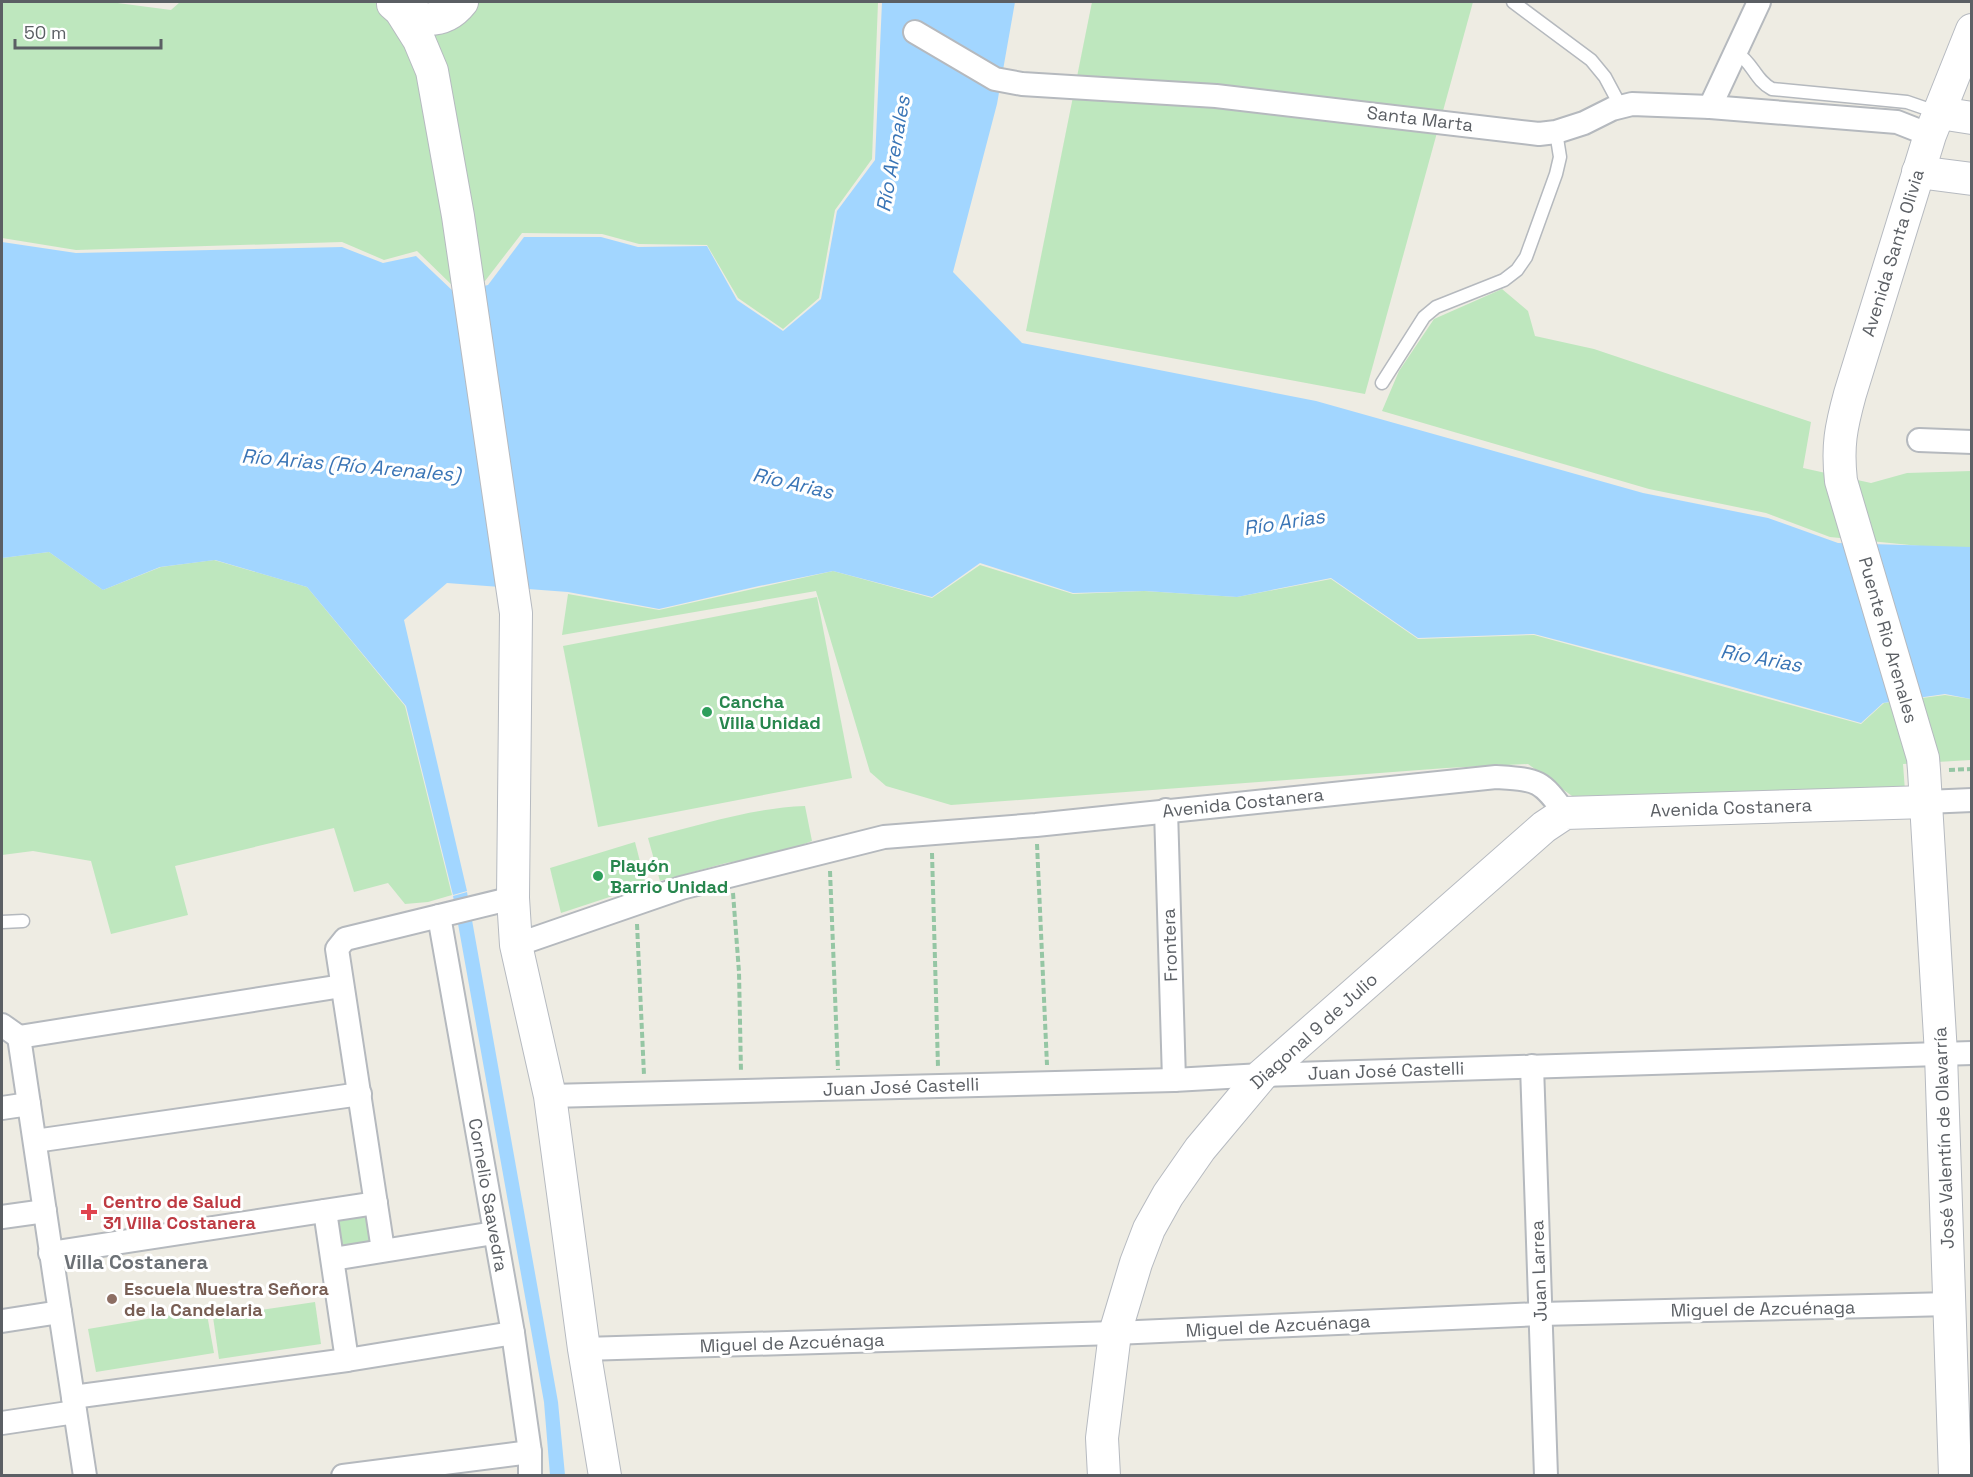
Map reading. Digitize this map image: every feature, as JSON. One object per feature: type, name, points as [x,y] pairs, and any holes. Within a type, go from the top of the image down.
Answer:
[{"type":"street","points":[[1710,107],[1759,2]]},
{"type":"street","points":[[396,7],[415,18],[430,20],[444,16],[459,5]]},
{"type":"street","points":[[432,71],[441,38],[459,5]]},
{"type":"street","points":[[396,7],[419,40],[432,71],[458,216],[516,613],[513,898],[516,945],[550,1096],[584,1349],[605,1476]]},
{"type":"street","name":"Avenida Santa Olivia","points":[[1841,481],[1838,454],[1847,404],[1918,172],[1971,30]]},
{"type":"street","name":"Santa Marta","points":[[915,32],[995,79],[1022,84],[1216,96],[1539,134],[1556,132],[1584,123],[1632,104],[1710,107],[1935,124],[1971,118]]},
{"type":"street","points":[[1918,172],[1971,179]]},
{"type":"street","points":[[1919,440],[1971,442]]},
{"type":"street","name":"Puente Rio Arenales","points":[[1841,481],[1923,758],[1926,802]]},
{"type":"street","name":"Avenida Costanera","points":[[516,945],[681,888],[884,837],[1036,825],[1496,777],[1539,783],[1565,813],[1971,800]]},
{"type":"street","name":"José Valentín de Olavarría","points":[[1926,802],[1956,1054],[1961,1304],[1955,1476]]},
{"type":"street","name":"Frontera","points":[[1166,810],[1174,1080]]},
{"type":"street","name":"Diagonal 9 de Julio","points":[[1104,1476],[1102,1438],[1115,1333],[1149,1229],[1168,1195],[1200,1149],[1262,1075],[1544,827],[1565,813]]},
{"type":"street","points":[[383,1251],[337,949],[345,939],[513,898]]},
{"type":"street","name":"Cornelio Saavedra","points":[[439,916],[513,1333],[530,1452],[530,1476]]},
{"type":"street","points":[[85,1476],[29,1104],[10,1031],[342,986]]},
{"type":"street","name":"Juan José Castelli","points":[[550,1096],[1174,1080],[1532,1066],[1956,1054]]},
{"type":"street","name":"Juan Larrea","points":[[1532,1066],[1546,1476]]},
{"type":"street","points":[[35,1141],[360,1094]]},
{"type":"street","points":[[2,1108],[29,1104]]},
{"type":"street","points":[[50,1253],[376,1203]]},
{"type":"street","points":[[2,1217],[45,1210]]},
{"type":"street","points":[[325,1211],[347,1359]]},
{"type":"street","points":[[333,1259],[495,1233]]},
{"type":"street","name":"Miguel de Azcuénaga","points":[[584,1349],[1115,1333],[1540,1314],[1961,1304]]},
{"type":"street","points":[[2,1321],[60,1312]]},
{"type":"street","points":[[2,1423],[74,1405],[513,1333]]},
{"type":"street","points":[[343,1476],[530,1452]]},
{"type":"lane","points":[[1513,2],[1592,60],[1605,77],[1621,107]]},
{"type":"lane","points":[[1737,53],[1746,59],[1761,83],[1772,89],[1907,102],[1935,124]]},
{"type":"lane","points":[[1382,383],[1424,317],[1436,307],[1504,280],[1526,257],[1556,174],[1560,157],[1556,132]]},
{"type":"lane","points":[[2,922],[23,921]]},
{"type":"path","points":[[1036,825],[1048,1083]]},
{"type":"path","points":[[932,833],[939,1086]]},
{"type":"path","points":[[830,851],[839,1089]]},
{"type":"path","points":[[731,875],[739,972],[742,1091]]},
{"type":"path","points":[[636,903],[645,1094]]},
{"type":"green space","points":[[2,2],[110,2],[171,10],[180,2],[878,2],[872,159],[835,210],[819,298],[783,329],[738,298],[707,245],[639,244],[602,234],[522,233],[485,281],[456,289],[417,251],[384,260],[342,242],[76,250],[2,238]]},
{"type":"green space","points":[[1092,2],[1473,2],[1365,394],[1026,331]]},
{"type":"green space","points":[[1502,289],[1528,311],[1535,336],[1594,349],[1811,422],[1803,468],[1871,483],[1907,473],[1971,471],[1971,548],[1940,548],[1830,537],[1766,513],[1649,489],[1382,411],[1399,371],[1434,319]]},
{"type":"green space","points":[[49,552],[103,590],[161,567],[214,560],[307,587],[405,706],[452,895],[428,902],[405,904],[388,883],[354,892],[334,828],[175,866],[188,915],[111,934],[91,861],[33,851],[2,855],[2,558]]},
{"type":"green space","points":[[980,565],[1073,594],[1144,591],[1237,597],[1331,579],[1418,639],[1534,635],[1861,724],[1884,703],[1945,695],[1971,699],[1971,760],[1903,764],[1905,791],[1572,796],[1528,764],[1446,768],[951,805],[886,786],[870,772],[816,591],[562,635],[568,594],[659,610],[833,571],[932,598]]},
{"type":"green space","name":"Cancha Villa Unidad","points":[[817,597],[852,778],[598,827],[563,646]]},
{"type":"green space","points":[[805,806],[812,841],[775,855],[726,863],[660,881],[648,838],[765,810]]},
{"type":"green space","name":"Playón Barrio Unidad","points":[[635,842],[646,885],[561,913],[550,868]]},
{"type":"green space","points":[[366,1213],[376,1243],[341,1250],[333,1220]]},
{"type":"green space","points":[[315,1302],[321,1344],[219,1359],[213,1317]]},
{"type":"green space","points":[[206,1309],[214,1353],[96,1372],[88,1329]]},
{"type":"water","points":[[882,2],[1015,2],[997,104],[953,272],[1022,343],[1316,401],[1643,493],[1768,518],[1838,543],[1971,547],[1971,699],[1945,694],[1883,703],[1861,723],[1534,634],[1418,638],[1331,578],[1237,597],[1145,591],[1073,593],[980,563],[932,597],[833,571],[659,609],[568,592],[447,583],[404,620],[467,891],[453,895],[406,706],[307,587],[215,560],[160,567],[103,590],[49,552],[2,558],[2,242],[76,253],[342,247],[383,263],[416,256],[455,293],[488,285],[524,237],[601,237],[638,247],[707,246],[737,300],[783,331],[821,299],[837,211],[875,160]]},
{"type":"water","points":[[467,892],[558,1402],[565,1475],[550,1475],[544,1402],[453,896]]},
{"type":"place","name":"Cancha Villa Unidad","points":[[707,712]]},
{"type":"place","name":"Playón Barrio Unidad","points":[[598,876]]},
{"type":"place","name":"Centro de Salud 31 Villa Costanera","points":[[89,1212]]},
{"type":"place","name":"Escuela Nuestra Señora de la Candelaria","points":[[112,1299]]},
{"type":"district","name":"Villa Costanera","points":[[136,1262]]},
{"type":"water label","name":"Río Arenales","points":[[893,154]]},
{"type":"water label","name":"Río Arias (Río Arenales)","points":[[351,465]]},
{"type":"water label","name":"Río Arias","points":[[793,483]]},
{"type":"water label","name":"Río Arias","points":[[1284,522]]},
{"type":"water label","name":"Río Arias","points":[[1761,658]]}]
